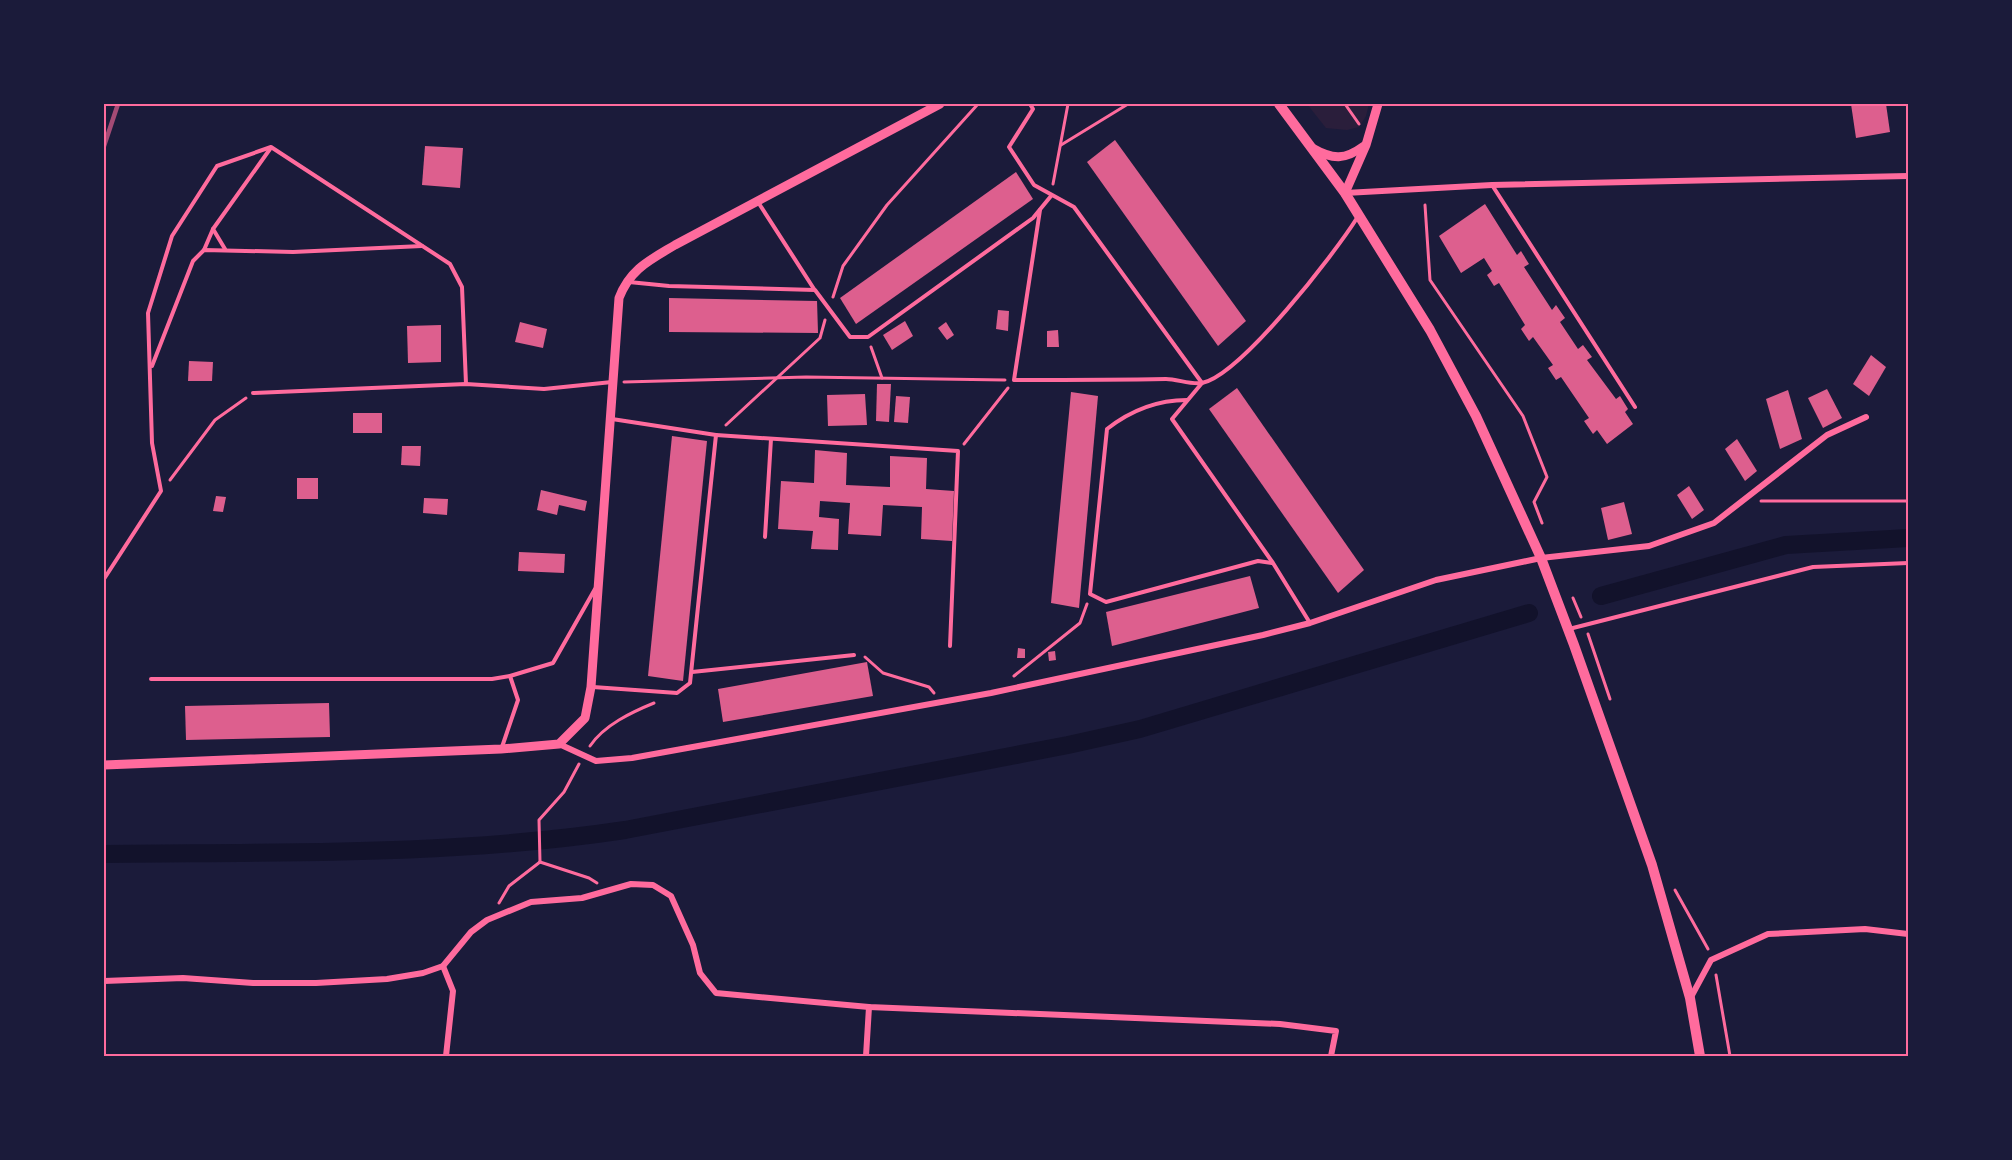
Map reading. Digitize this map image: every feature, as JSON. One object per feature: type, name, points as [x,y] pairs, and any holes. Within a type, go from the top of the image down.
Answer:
[{"type":"main road","points":[[1279,104],[1345,193],[1430,330],[1476,416],[1541,558],[1652,865],[1690,998],[1699,1056]]},
{"type":"street","points":[[559,744],[585,718],[591,687],[619,298],[625,282],[637,267],[940,104]]},
{"type":"street","points":[[1378,104],[1366,145],[1345,193],[1492,185],[1908,176]]},
{"type":"street","points":[[1310,147],[1330,158],[1348,157],[1366,145]]},
{"type":"street","points":[[104,765],[501,750],[559,744],[596,761],[632,758],[992,693],[1310,623],[1436,580],[1541,558],[1649,546],[1714,523],[1827,435],[1866,417]]},
{"type":"street","points":[[104,981],[183,978],[253,983],[316,983],[387,979],[443,966],[471,932],[487,920],[531,902],[582,898],[631,884],[653,885],[671,896],[693,945],[700,973],[716,993],[868,1007],[1280,1024],[1336,1031],[1331,1056]]},
{"type":"street","points":[[1690,998],[1711,960],[1768,933],[1865,929],[1908,934]]},
{"type":"street","points":[[443,966],[453,992],[446,1056]]},
{"type":"street","points":[[866,1056],[868,1007]]},
{"type":"lane","points":[[1030,104],[1033,109],[1009,147],[1034,186],[1074,207],[1202,383]]},
{"type":"lane","points":[[151,369],[193,261],[204,250],[213,229],[271,147]]},
{"type":"lane","points":[[271,147],[450,264],[462,286],[466,384]]},
{"type":"lane","points":[[104,579],[161,491],[152,443],[148,313],[172,236],[217,166],[271,147]]},
{"type":"lane","points":[[1492,185],[1635,407]]},
{"type":"lane","points":[[757,201],[814,290],[850,337],[868,337],[1033,218],[1051,196]]},
{"type":"lane","points":[[1040,210],[1014,380],[1170,379],[1202,383]]},
{"type":"lane","points":[[1310,623],[1273,563],[1172,419],[1202,383],[1237,362],[1272,326],[1340,246],[1358,214]]},
{"type":"lane","points":[[213,229],[225,249]]},
{"type":"lane","points":[[204,250],[293,252],[423,246]]},
{"type":"lane","points":[[625,282],[669,286],[814,290]]},
{"type":"lane","points":[[253,393],[466,384],[544,389],[614,382]]},
{"type":"lane","points":[[1187,400],[1166,400],[1119,419],[1107,429],[1090,594],[1106,602],[1257,561],[1273,563]]},
{"type":"lane","points":[[612,419],[716,435],[958,451],[950,646]]},
{"type":"lane","points":[[591,687],[677,693],[690,683],[716,435]]},
{"type":"lane","points":[[765,537],[771,438]]},
{"type":"lane","points":[[1568,630],[1813,567],[1908,563]]},
{"type":"lane","points":[[151,679],[492,679],[510,676],[553,663],[599,583]]},
{"type":"lane","points":[[692,672],[854,655]]},
{"type":"lane","points":[[501,750],[518,700],[510,676]]},
{"type":"path","points":[[716,435],[820,338],[843,266],[887,205],[978,104]]},
{"type":"path","points":[[1051,196],[1068,104]]},
{"type":"path","points":[[1060,145],[1128,104]]},
{"type":"path","points":[[1345,104],[1361,128]]},
{"type":"path","points":[[868,337],[883,378]]},
{"type":"path","points":[[614,382],[778,378],[1014,380]]},
{"type":"path","points":[[958,451],[1014,380]]},
{"type":"path","points":[[161,491],[215,420],[253,393]]},
{"type":"path","points":[[1744,501],[1908,501]]},
{"type":"path","points":[[992,693],[1080,623],[1090,594]]},
{"type":"path","points":[[854,655],[863,656],[883,674],[929,687],[945,702]]},
{"type":"path","points":[[538,820],[540,862]]},
{"type":"path","points":[[540,862],[589,878],[608,892]]},
{"type":"path","points":[[487,920],[509,886],[540,862]]},
{"type":"shaded area","points":[[1307,104],[1369,104],[1366,116],[1359,127],[1347,130],[1326,128]]},
{"type":"building","points":[[1851,104],[1886,104],[1890,132],[1856,138]]},
{"type":"building","points":[[1115,140],[1246,321],[1218,346],[1087,162]]},
{"type":"building","points":[[425,146],[463,148],[460,188],[422,185]]},
{"type":"building","points":[[1016,172],[1033,199],[856,324],[840,298]]},
{"type":"building","points":[[1485,204],[1517,255],[1521,251],[1529,264],[1524,267],[1552,310],[1556,305],[1565,318],[1560,322],[1578,349],[1583,345],[1592,357],[1587,360],[1616,399],[1620,396],[1628,409],[1625,412],[1633,424],[1607,444],[1597,430],[1593,434],[1584,421],[1589,418],[1561,377],[1556,380],[1548,368],[1553,365],[1533,337],[1529,341],[1521,329],[1525,325],[1499,283],[1494,286],[1487,275],[1492,271],[1484,258],[1461,273],[1439,236]]},
{"type":"building","points":[[669,298],[817,301],[818,333],[669,332]]},
{"type":"building","points":[[998,310],[1009,311],[1008,331],[996,329]]},
{"type":"building","points":[[905,321],[913,336],[892,350],[883,335]]},
{"type":"building","points":[[520,322],[547,329],[543,348],[515,342]]},
{"type":"building","points":[[946,322],[954,335],[947,340],[938,328]]},
{"type":"building","points":[[441,325],[441,362],[408,363],[407,326]]},
{"type":"building","points":[[1058,330],[1059,347],[1047,347],[1047,331]]},
{"type":"building","points":[[1871,355],[1886,367],[1869,396],[1853,384]]},
{"type":"building","points":[[189,361],[213,362],[212,381],[188,381]]},
{"type":"building","points":[[877,384],[891,384],[889,422],[876,421]]},
{"type":"building","points":[[1237,388],[1364,570],[1338,593],[1209,409]]},
{"type":"building","points":[[1827,389],[1842,418],[1823,428],[1808,398]]},
{"type":"building","points":[[1788,390],[1802,439],[1780,449],[1766,399]]},
{"type":"building","points":[[1071,392],[1098,396],[1079,608],[1051,603]]},
{"type":"building","points":[[865,394],[867,425],[828,426],[827,395]]},
{"type":"building","points":[[896,396],[910,397],[908,423],[894,422]]},
{"type":"building","points":[[353,413],[382,413],[382,433],[353,433]]},
{"type":"building","points":[[672,436],[707,441],[683,681],[648,676]]},
{"type":"building","points":[[1737,439],[1757,471],[1745,481],[1725,449]]},
{"type":"building","points":[[402,446],[421,446],[420,466],[401,465]]},
{"type":"building","points":[[815,450],[847,453],[846,485],[890,487],[890,456],[927,458],[926,489],[954,491],[952,541],[921,539],[922,507],[883,505],[881,536],[848,534],[850,503],[820,501],[819,517],[839,519],[838,550],[811,549],[813,531],[778,529],[781,481],[814,483]]},
{"type":"building","points":[[297,478],[318,478],[318,499],[297,499]]},
{"type":"building","points":[[1689,486],[1704,510],[1692,519],[1677,495]]},
{"type":"building","points":[[541,490],[587,501],[585,511],[559,505],[557,515],[537,510]]},
{"type":"building","points":[[216,496],[226,497],[223,512],[213,511]]},
{"type":"building","points":[[424,498],[448,499],[447,515],[423,513]]},
{"type":"building","points":[[1624,502],[1632,534],[1608,540],[1601,508]]},
{"type":"building","points":[[519,552],[565,554],[564,573],[518,571]]},
{"type":"building","points":[[1250,576],[1259,608],[1112,646],[1106,612]]},
{"type":"building","points":[[1018,648],[1025,649],[1025,658],[1017,658]]},
{"type":"building","points":[[1055,651],[1056,660],[1049,661],[1048,652]]},
{"type":"building","points":[[867,662],[873,696],[723,722],[718,689]]},
{"type":"building","points":[[329,703],[330,737],[186,740],[185,706]]},
{"type":"waterway","points":[[1601,596],[1786,545],[1908,538]]},
{"type":"waterway","points":[[104,854],[365,851],[495,844],[625,830],[1068,745],[1140,729],[1529,613]]},
{"type":"railway","points":[[104,146],[118,104]]}]
